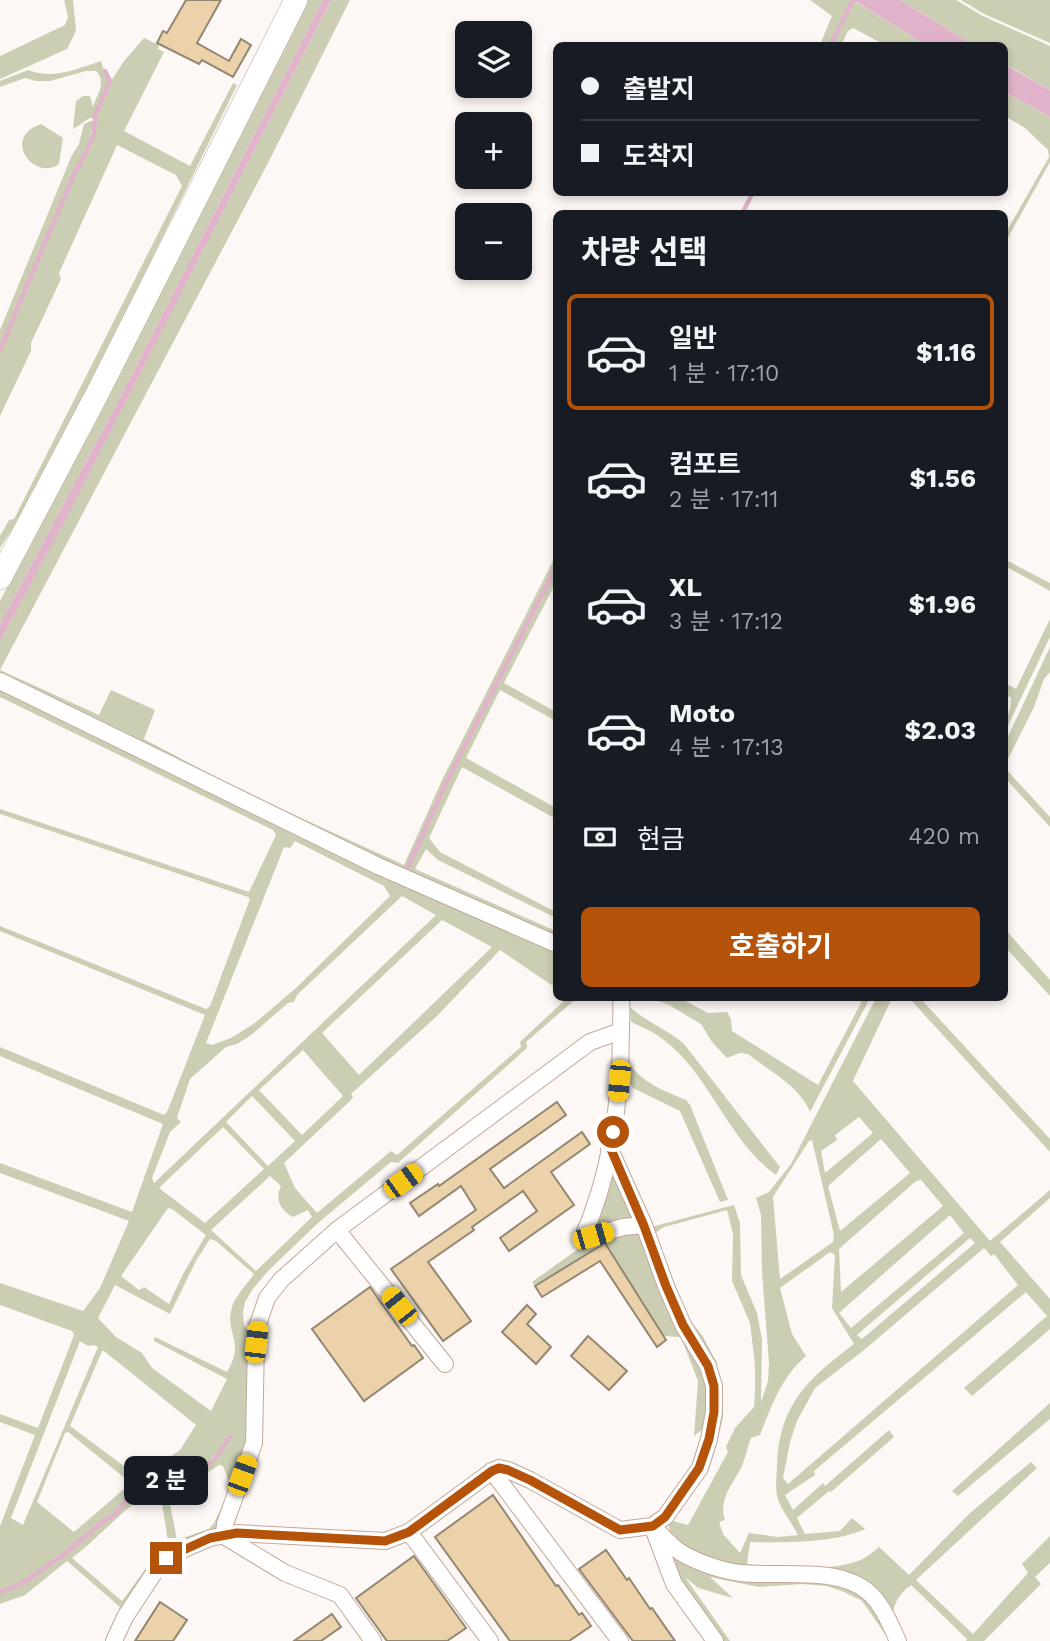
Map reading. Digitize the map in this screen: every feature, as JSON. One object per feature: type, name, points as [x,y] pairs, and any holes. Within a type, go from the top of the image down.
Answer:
[{"type":"main road","points":[[0,578],[96,396],[296,0]]},
{"type":"street","points":[[0,681],[316,837],[425,888],[553,943]]},
{"type":"street","points":[[621,1001],[616,1116],[600,1189],[582,1239],[623,1227],[644,1226]]},
{"type":"street","points":[[224,1536],[225,1524],[254,1443],[256,1342],[263,1308],[281,1280],[337,1230],[590,1042],[621,1031]]},
{"type":"street","points":[[114,1641],[139,1594],[166,1558],[199,1542],[237,1533],[385,1541],[409,1532],[499,1468],[530,1480],[620,1530],[653,1526],[665,1517],[699,1468],[709,1439],[714,1412],[714,1386],[708,1366],[683,1325],[666,1286],[610,1147]]},
{"type":"street","points":[[337,1230],[445,1364]]},
{"type":"street","points":[[492,1471],[618,1640]]},
{"type":"street","points":[[653,1526],[674,1584],[715,1641]]},
{"type":"street","points":[[653,1526],[680,1552],[718,1567],[740,1573],[812,1574],[851,1582],[867,1591],[878,1603],[898,1641]]},
{"type":"street","points":[[409,1532],[490,1641]]},
{"type":"street","points":[[224,1536],[285,1573],[340,1595],[373,1641]]},
{"type":"green space","points":[[64,0],[73,0],[76,31],[67,49],[0,79],[0,56],[65,25],[68,17]]},
{"type":"green space","points":[[307,0],[323,0],[124,390],[0,624],[0,601],[89,432]]},
{"type":"green space","points":[[331,0],[350,0],[268,163],[0,670],[0,641]]},
{"type":"green space","points":[[810,0],[851,0],[830,42],[821,42],[832,16]]},
{"type":"green space","points":[[900,0],[956,0],[983,16],[1050,46],[1050,90],[1008,66],[1008,42],[969,42]]},
{"type":"green space","points":[[961,0],[1050,0],[1050,43],[984,14]]},
{"type":"green space","points":[[854,1],[921,42],[879,42],[853,28],[848,31],[842,42],[834,42]]},
{"type":"green space","points":[[144,38],[159,45],[158,49],[164,52],[124,131],[190,166],[233,83],[237,85],[93,379],[21,516],[0,548],[0,536],[9,520],[14,519],[182,186],[176,175],[117,145],[59,273],[61,279],[31,343],[31,351],[0,416],[0,352],[75,174],[90,149],[95,133],[96,115],[111,81]]},
{"type":"green space","points":[[101,61],[108,82],[94,118],[73,129],[76,101],[83,96],[90,96],[93,107],[99,93],[101,80],[96,71],[86,71],[50,81],[25,78],[0,87],[0,81],[28,70],[55,74]]},
{"type":"green space","points":[[1008,94],[1050,117],[1050,162],[1008,238],[1008,229],[1049,157],[1048,150],[1025,128],[1008,118]]},
{"type":"green space","points":[[94,122],[87,148],[73,173],[0,346],[0,330],[72,155],[79,144],[84,124]]},
{"type":"green space","points":[[41,124],[63,138],[59,164],[50,168],[32,163],[22,148],[23,139],[29,130]]},
{"type":"green space","points":[[553,561],[553,570],[445,782],[407,867],[553,575],[553,588],[504,683],[553,710],[553,719],[500,690],[466,758],[553,806],[553,817],[462,767],[429,838],[440,852],[553,910],[553,917],[438,860],[426,849],[415,869],[553,930],[553,937],[405,871],[0,675],[0,670],[99,715],[111,690],[155,710],[144,739],[244,792],[404,865],[442,780]]},
{"type":"green space","points":[[1008,561],[1050,583],[1050,591],[1008,568]]},
{"type":"green space","points":[[1050,619],[1050,637],[1008,726],[1011,698],[1008,696],[1008,685],[1016,689]]},
{"type":"green space","points":[[1050,647],[1050,672],[1044,679],[1034,707],[1008,759],[1008,737]]},
{"type":"green space","points":[[0,688],[553,952],[553,986],[500,950],[437,1016],[351,1094],[353,1097],[350,1101],[284,1163],[295,1188],[317,1213],[391,1151],[397,1155],[521,1047],[520,1042],[564,1001],[574,1001],[526,1042],[527,1048],[398,1163],[391,1162],[318,1223],[252,1290],[243,1312],[244,1326],[252,1333],[251,1442],[239,1477],[215,1531],[179,1544],[109,1641],[105,1641],[120,1607],[67,1561],[25,1595],[0,1604],[0,1595],[25,1583],[63,1557],[106,1520],[116,1516],[133,1495],[166,1478],[205,1468],[216,1461],[231,1437],[229,1436],[222,1449],[204,1465],[165,1475],[132,1493],[115,1514],[104,1519],[61,1555],[23,1581],[0,1592],[0,1526],[35,1435],[0,1422],[0,1414],[38,1428],[74,1335],[72,1331],[0,1305],[0,1283],[83,1311],[100,1288],[129,1221],[0,1173],[0,1163],[132,1212],[163,1124],[0,1056],[0,1047],[164,1115],[205,1015],[0,931],[0,926],[206,1009],[210,1006],[250,899],[0,814],[0,809],[249,892],[276,835],[273,830],[0,697]],"holes":[[[295,841],[384,886],[390,896],[297,987],[255,1023],[231,1038],[212,1045],[206,1043],[284,847],[290,848]],[[402,896],[436,915],[154,1183],[152,1178],[170,1132],[181,1122],[177,1118],[190,1079],[226,1047],[251,1035],[288,1003],[294,1002],[297,995]],[[442,920],[492,947],[359,1075],[322,1033]],[[303,1050],[343,1096],[302,1135],[259,1090]],[[252,1096],[295,1141],[268,1166],[226,1122]],[[223,1127],[264,1169],[205,1223],[159,1188]],[[270,1176],[281,1186],[278,1196],[285,1211],[293,1217],[308,1210],[312,1217],[256,1271],[211,1230]],[[168,1208],[206,1235],[169,1304],[144,1287],[139,1290],[121,1276]],[[210,1239],[216,1241],[254,1274],[232,1307],[230,1316],[235,1352],[227,1372],[155,1337],[154,1341],[227,1379],[211,1411],[152,1368],[142,1353],[116,1337],[98,1318],[115,1285],[170,1314]],[[80,1341],[88,1346],[94,1345],[98,1347],[23,1525],[11,1518]],[[102,1351],[196,1425],[180,1450],[140,1478],[70,1426]],[[68,1432],[131,1483],[74,1532],[37,1502],[65,1433]],[[219,1465],[223,1466],[231,1487],[209,1529],[177,1540],[166,1483],[187,1475],[207,1473]],[[151,1492],[160,1492],[168,1541],[122,1601],[72,1558]]]},
{"type":"green space","points":[[1008,771],[1050,817],[1050,827],[1008,781]]},
{"type":"green space","points":[[1008,932],[1050,980],[1050,996],[1008,950]]},
{"type":"green space","points":[[658,1001],[686,1001],[708,1013],[727,1012],[732,1031],[818,1085],[860,1001],[868,1001],[810,1112],[799,1094],[783,1080],[748,1054],[740,1053],[727,1058],[712,1042],[701,1024]]},
{"type":"green space","points":[[874,1001],[891,1001],[853,1081],[990,1241],[1050,1190],[1050,1198],[1000,1242],[1050,1299],[1050,1329],[972,1396],[964,1388],[1047,1316],[1026,1292],[814,1471],[815,1475],[785,1495],[793,1510],[889,1430],[894,1437],[797,1518],[805,1534],[840,1531],[852,1518],[865,1529],[824,1540],[750,1542],[747,1564],[791,1568],[841,1565],[866,1557],[879,1547],[909,1575],[970,1513],[1031,1462],[1037,1468],[916,1580],[973,1634],[1028,1573],[1022,1564],[1050,1536],[1050,1563],[1035,1577],[1041,1584],[984,1641],[966,1641],[967,1639],[911,1585],[897,1600],[892,1621],[869,1587],[750,1569],[693,1555],[671,1536],[667,1519],[694,1479],[718,1405],[651,1227],[734,1205],[740,1223],[741,1275],[757,1313],[762,1339],[761,1402],[768,1381],[769,1363],[761,1215],[756,1198],[769,1192],[791,1164]],"holes":[[[859,1117],[873,1133],[825,1173],[821,1151],[837,1140],[835,1135]],[[881,1139],[910,1173],[840,1231],[828,1186]],[[812,1140],[834,1235],[833,1242],[780,1279],[773,1197]],[[921,1180],[943,1206],[841,1292],[839,1249],[916,1181]],[[727,1210],[733,1234],[732,1281],[750,1323],[755,1365],[754,1407],[735,1428],[726,1447],[728,1452],[688,1525],[673,1521],[713,1457],[723,1417],[721,1388],[716,1361],[702,1335],[688,1318],[655,1233],[664,1227]],[[950,1215],[964,1233],[851,1328],[839,1313]],[[970,1238],[975,1243],[862,1339],[857,1335]],[[984,1248],[991,1256],[994,1254],[1018,1285],[788,1484],[783,1478],[790,1442],[797,1421],[815,1388]],[[830,1252],[835,1255],[832,1308],[854,1344],[811,1381],[791,1408],[784,1424],[779,1442],[776,1492],[798,1535],[778,1537],[749,1533],[740,1553],[723,1534],[719,1522],[725,1520],[723,1505],[742,1466],[751,1438],[760,1435],[784,1382],[806,1356],[792,1334],[780,1288]]]},
{"type":"green space","points":[[912,1001],[923,1001],[1050,1139],[1050,1152]]},
{"type":"green space","points":[[630,1007],[684,1044],[780,1167],[776,1175],[745,1145],[695,1072],[680,1055],[660,1037],[631,1022]]},
{"type":"green space","points":[[628,1062],[647,1081],[686,1100],[690,1105],[728,1200],[720,1202],[680,1111],[633,1088],[627,1080]]},
{"type":"green space","points":[[612,1160],[633,1220],[589,1234]]},
{"type":"green space","points":[[639,1231],[703,1369],[707,1385],[707,1426],[694,1436],[698,1381],[681,1337],[663,1336],[605,1242],[535,1286],[532,1282],[585,1244]]},
{"type":"green space","points":[[1050,1403],[1050,1419],[958,1496],[952,1491]]},
{"type":"green space","points":[[661,1537],[688,1560],[843,1583],[872,1602],[890,1641],[862,1601],[827,1586],[802,1584],[759,1587],[710,1577],[733,1598],[698,1588],[685,1577],[730,1641],[720,1641],[676,1581]]},
{"type":"shaded area","points":[[323,0],[331,0],[71,509],[0,641],[0,624],[124,390]]},
{"type":"shaded area","points":[[853,0],[900,0],[969,42],[921,42]]},
{"type":"shaded area","points":[[1008,66],[1050,90],[1050,117],[1008,94]]},
{"type":"building","points":[[186,0],[221,0],[197,43],[229,61],[241,39],[251,45],[233,77],[202,60],[199,64],[157,43],[163,31],[167,33]]},
{"type":"building","points":[[557,1102],[566,1115],[490,1169],[504,1188],[582,1132],[590,1144],[551,1172],[574,1205],[509,1251],[500,1238],[537,1211],[523,1191],[428,1262],[471,1321],[443,1341],[391,1269],[476,1210],[461,1186],[419,1216],[410,1203],[438,1184],[439,1186]]},
{"type":"building","points":[[605,1243],[666,1340],[657,1347],[600,1261],[542,1297],[535,1286]]},
{"type":"building","points":[[370,1287],[423,1358],[364,1401],[312,1329]]},
{"type":"building","points":[[527,1305],[536,1314],[527,1324],[551,1347],[536,1364],[502,1332]]},
{"type":"building","points":[[588,1336],[627,1371],[609,1390],[571,1356]]},
{"type":"building","points":[[493,1495],[556,1586],[558,1585],[579,1615],[582,1613],[591,1626],[569,1641],[510,1641],[435,1537]]},
{"type":"building","points":[[606,1550],[675,1641],[633,1641],[579,1569]]},
{"type":"building","points":[[414,1556],[466,1628],[447,1641],[387,1641],[356,1598]]},
{"type":"building","points":[[160,1602],[187,1620],[173,1641],[135,1641]]},
{"type":"building","points":[[332,1614],[341,1627],[321,1641],[294,1641]]},
{"type":"waterway","points":[[832,42],[853,0]]},
{"type":"waterway","points":[[0,350],[94,133],[95,115],[110,81],[105,71]]},
{"type":"waterway","points":[[744,210],[751,196]]},
{"type":"waterway","points":[[408,867],[446,783],[553,573]]},
{"type":"waterway","points":[[0,1593],[24,1582],[62,1556],[105,1520],[115,1515],[132,1493],[166,1476],[205,1466],[215,1459],[230,1437]]},
{"type":"route","points":[[166,1558],[210,1538],[237,1533],[385,1541],[409,1532],[499,1468],[530,1480],[620,1530],[653,1526],[665,1517],[699,1468],[709,1439],[714,1412],[714,1386],[708,1366],[683,1325],[666,1286],[610,1147],[613,1132]]}]
